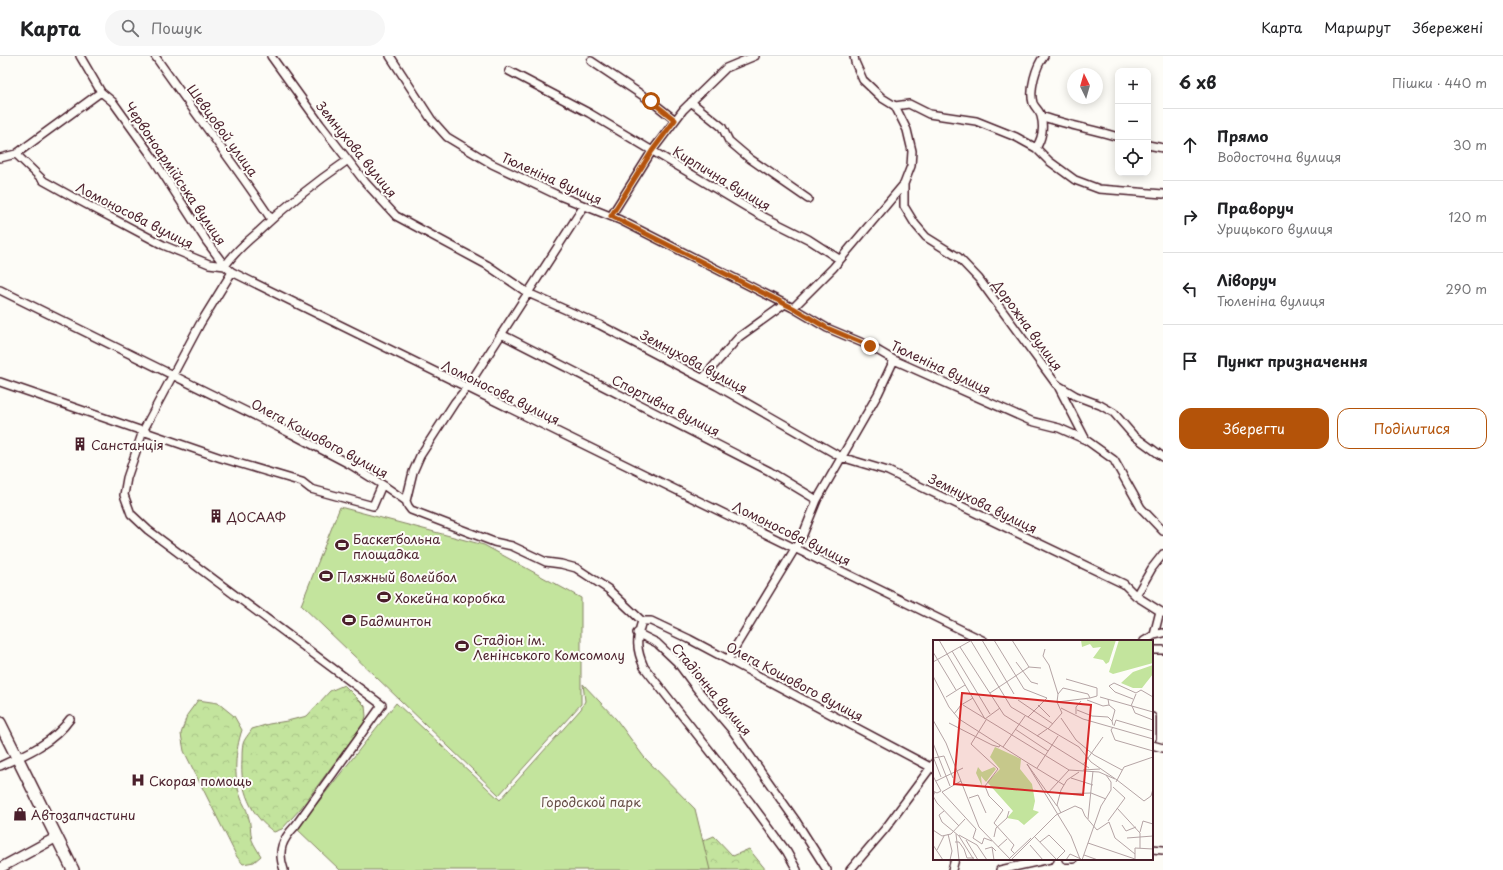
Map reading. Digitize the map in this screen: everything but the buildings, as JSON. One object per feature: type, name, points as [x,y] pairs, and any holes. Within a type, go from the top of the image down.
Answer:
[{"type":"highway","points":[[0,723],[73,870]]},
{"type":"main road","points":[[0,868],[57,837]]},
{"type":"street","name":"Червоноармійська вулиця","points":[[80,56],[101,92],[113,102],[151,155],[207,242],[225,266]]},
{"type":"street","name":"Шевцовой улица","points":[[155,56],[271,219]]},
{"type":"street","name":"Земнухова вулиця","points":[[271,56],[365,182],[396,216],[487,265],[528,293],[600,325],[703,378],[841,457],[888,471],[1124,584],[1136,596],[1162,612]]},
{"type":"street","name":"Тюленіна вулиця","points":[[390,56],[431,119],[447,137],[492,164],[555,194],[611,216],[793,308],[827,328],[870,346],[894,360],[1031,421],[1059,428],[1086,440],[1114,460],[1142,508],[1163,531]]},
{"type":"street","points":[[611,216],[652,151],[675,120],[691,102],[726,68],[755,56]]},
{"type":"street","points":[[1036,148],[1041,140],[1041,116],[1033,103],[1032,86],[1039,62],[1044,56]]},
{"type":"street","points":[[793,308],[833,268],[839,259],[904,184],[911,166],[912,151],[907,130],[895,106],[882,98],[863,80],[856,58]]},
{"type":"street","points":[[591,61],[651,101],[675,120]]},
{"type":"street","name":"Кирпична вулиця","points":[[509,71],[589,113],[758,214],[808,239],[839,259]]},
{"type":"street","points":[[0,158],[16,154],[101,92]]},
{"type":"street","points":[[691,102],[722,127],[729,141],[749,158],[808,199]]},
{"type":"street","points":[[895,106],[909,104],[930,114],[976,121],[1036,148],[1049,161],[1075,180],[1099,189],[1163,194]]},
{"type":"street","points":[[1041,116],[1054,121],[1096,130],[1115,136]]},
{"type":"street","points":[[1151,146],[1163,148]]},
{"type":"street","name":"Ломоносова вулиця","points":[[16,154],[44,181],[162,245],[210,264],[225,266],[232,272],[466,389],[795,547],[982,640]]},
{"type":"street","points":[[225,266],[233,255],[301,193],[348,160]]},
{"type":"street","name":"Дорожна вулиця","points":[[904,184],[904,206],[915,224],[926,238],[958,257],[979,279],[1056,384],[1076,396],[1114,413],[1133,435],[1163,457]]},
{"type":"street","points":[[406,501],[413,472],[420,456],[455,402],[466,389],[584,206]]},
{"type":"street","points":[[232,272],[200,324],[143,431],[127,478],[124,495],[131,514],[148,530],[382,705],[296,825],[287,835],[281,847],[280,859],[284,870]]},
{"type":"street","name":"Олега Кошового вулиця","points":[[0,290],[292,434],[351,465],[406,501],[411,510],[494,542],[512,546],[546,562],[576,568],[608,589],[642,621],[651,621],[689,639],[933,767]]},
{"type":"street","points":[[703,378],[739,337],[785,304]]},
{"type":"street","name":"Спортивна вулиця","points":[[501,334],[769,471],[817,500]]},
{"type":"street","points":[[728,659],[802,537],[817,500],[878,394],[894,360]]},
{"type":"street","points":[[0,382],[221,458],[302,482],[311,489],[373,506],[382,485]]},
{"type":"street","points":[[1056,384],[1086,440]]},
{"type":"street","points":[[1136,596],[1152,568],[1163,554]]},
{"type":"street","points":[[1154,635],[1162,612]]},
{"type":"street","points":[[642,621],[638,633],[638,654],[644,667],[750,802],[787,852],[797,870]]},
{"type":"street","name":"Стадіонна вулиця","points":[[638,633],[657,643],[677,662],[697,689],[732,730],[796,821],[827,870]]},
{"type":"street","points":[[1146,640],[1154,635],[1163,633]]},
{"type":"street","points":[[0,766],[30,753],[52,739],[63,729],[70,719]]},
{"type":"street","points":[[1153,745],[1163,748]]},
{"type":"street","points":[[850,870],[886,829],[933,767]]},
{"type":"street","points":[[1153,849],[1163,850]]},
{"type":"street","points":[[952,870],[955,860]]},
{"type":"street","points":[[1000,870],[1045,860]]},
{"type":"green space","name":"Стадіон ім. Ленінського Комсомолу","points":[[340,507],[484,545],[581,598],[581,704],[499,795],[301,605]]},
{"type":"green space","name":"Городской парк","points":[[583,684],[616,719],[644,757],[695,809],[710,870],[340,870],[297,829],[396,703],[500,800],[581,709],[585,701]]},
{"type":"green space","points":[[344,685],[365,706],[366,716],[364,723],[301,808],[282,829],[274,832],[259,818],[248,800],[245,791],[242,771],[242,750],[244,742],[252,729],[307,716],[330,691]]},
{"type":"green space","points":[[198,700],[218,703],[234,716],[242,730],[236,755],[236,773],[238,790],[249,818],[252,840],[261,856],[254,862],[243,864],[237,857],[184,751],[181,734],[187,715]]},
{"type":"green space","points":[[714,836],[733,856],[749,849],[766,870],[687,870],[700,842]]},
{"type":"place","name":"Санстанція","points":[[80,444]]},
{"type":"place","name":"ДОСААФ","points":[[216,516]]},
{"type":"place","name":"Баскетбольна площадка","points":[[342,545]]},
{"type":"place","name":"Пляжный волейбол","points":[[326,576]]},
{"type":"place","name":"Хокейна коробка","points":[[384,597]]},
{"type":"place","name":"Бадминтон","points":[[349,620]]},
{"type":"place","name":"Стадіон ім. Ленінського Комсомолу","points":[[462,646]]},
{"type":"place","name":"Скорая помощь","points":[[138,780]]},
{"type":"place","name":"Автозапчастини","points":[[20,814]]},
{"type":"route","points":[[651,101],[675,120],[652,151],[611,216],[793,308],[827,328],[870,346]]}]
